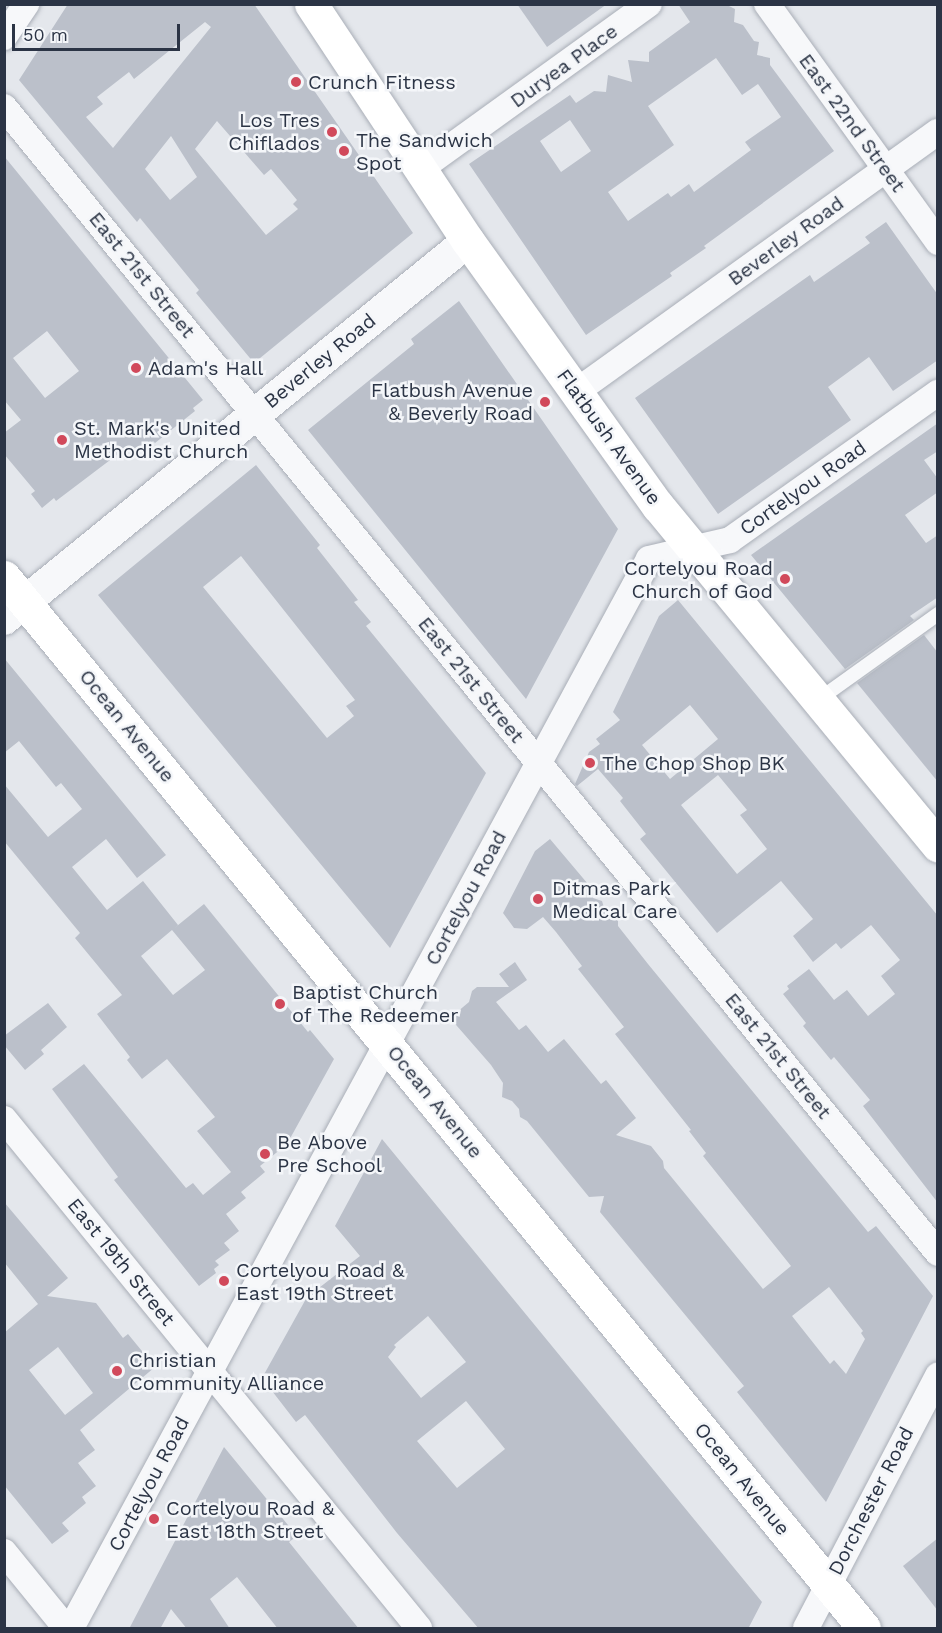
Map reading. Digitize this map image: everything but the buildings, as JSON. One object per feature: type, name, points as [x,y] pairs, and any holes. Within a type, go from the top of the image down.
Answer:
[{"type":"main road","name":"Flatbush Avenue","points":[[311,4],[468,241],[658,506],[938,846]]},
{"type":"main road","name":"Ocean Avenue","points":[[4,577],[15,610],[388,1043],[864,1629]]},
{"type":"street","points":[[4,37],[26,4]]},
{"type":"street","name":"Duryea Place","points":[[420,169],[649,4]]},
{"type":"street","name":"East 22nd Street","points":[[767,4],[938,242]]},
{"type":"street","name":"East 21st Street","points":[[4,106],[938,1253]]},
{"type":"street","name":"Beverley Road","points":[[577,391],[938,132]]},
{"type":"street","name":"Beverley Road","points":[[15,610],[468,241]]},
{"type":"street","name":"Cortelyou Road","points":[[71,1629],[649,559],[730,540],[938,393]]},
{"type":"street","name":"East 19th Street","points":[[4,1119],[419,1629]]},
{"type":"street","name":"Dorchester Road","points":[[806,1629],[938,1375]]},
{"type":"street","points":[[4,1552],[66,1629]]},
{"type":"lane","points":[[818,700],[938,614]]},
{"type":"place","name":"Crunch Fitness","points":[[296,82]]},
{"type":"place","name":"Los Tres Chiflados","points":[[332,132]]},
{"type":"place","name":"The Sandwich Spot","points":[[344,151]]},
{"type":"place","name":"Adam's Hall","points":[[136,368]]},
{"type":"place","name":"Flatbush Avenue & Beverly Road","points":[[545,402]]},
{"type":"place","name":"St. Mark's United Methodist Church","points":[[62,440]]},
{"type":"place","name":"Cortelyou Road Church of God","points":[[785,579]]},
{"type":"place","name":"The Chop Shop BK","points":[[590,763]]},
{"type":"place","name":"Ditmas Park Medical Care","points":[[538,899]]},
{"type":"place","name":"Baptist Church of The Redeemer","points":[[280,1004]]},
{"type":"place","name":"Be Above Pre School","points":[[265,1154]]},
{"type":"place","name":"Cortelyou Road & East 19th Street","points":[[224,1281]]},
{"type":"place","name":"Christian Community Alliance","points":[[117,1371]]},
{"type":"place","name":"Cortelyou Road & East 18th Street","points":[[154,1519]]}]
